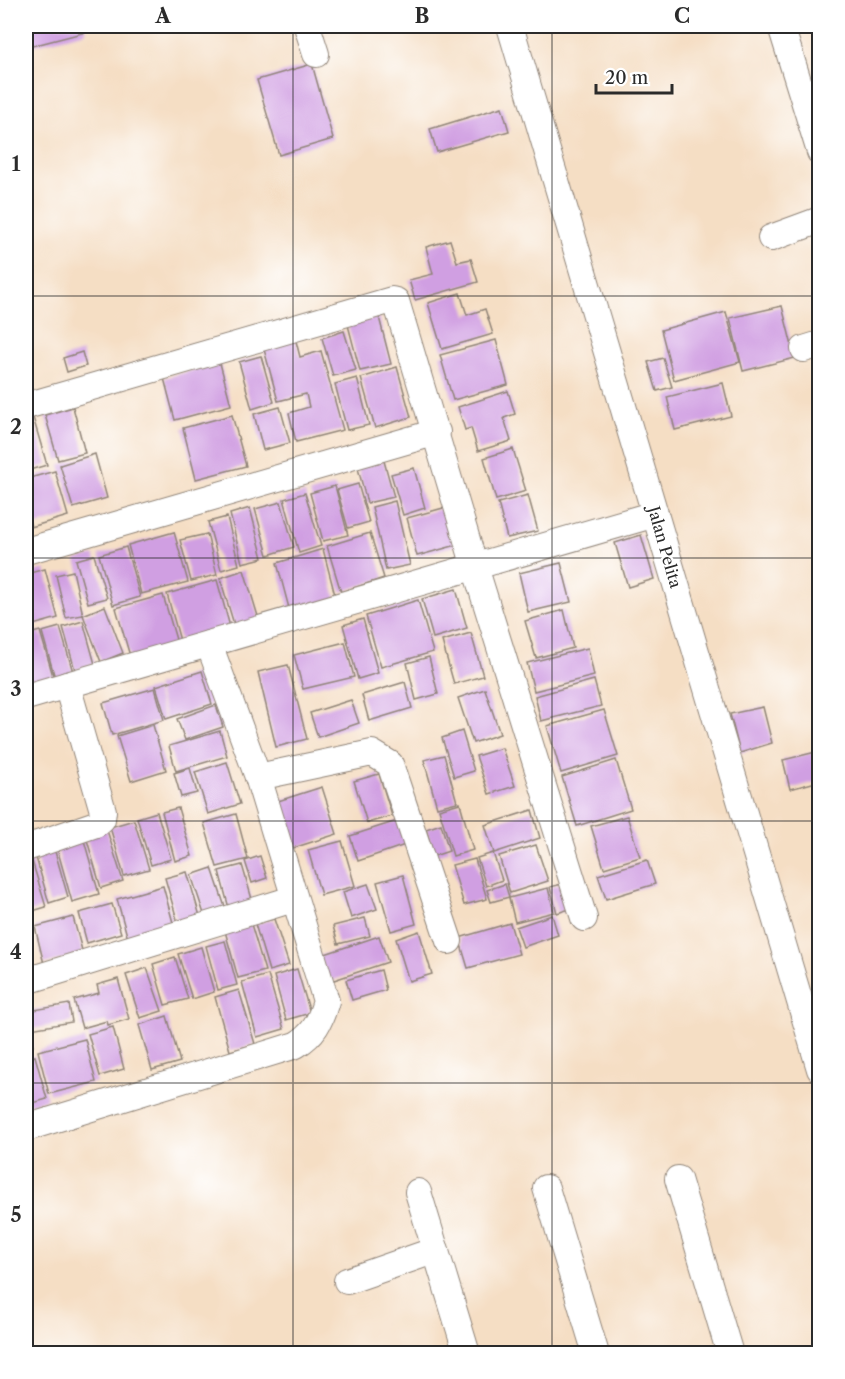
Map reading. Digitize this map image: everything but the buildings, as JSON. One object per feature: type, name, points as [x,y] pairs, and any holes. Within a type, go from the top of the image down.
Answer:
[{"type":"street","points":[[307,26],[316,54]]},
{"type":"street","name":"Jalan Pelita","points":[[510,26],[819,1069]]},
{"type":"street","points":[[781,26],[819,152]]},
{"type":"street","points":[[771,238],[819,220]]},
{"type":"street","points":[[26,406],[392,300],[399,304],[475,567],[584,918]]},
{"type":"street","points":[[26,551],[437,432]]},
{"type":"street","points":[[26,698],[655,514]]},
{"type":"street","points":[[26,1128],[296,1046],[306,1040],[318,1025],[326,1001],[293,899],[258,777],[209,644]]},
{"type":"street","points":[[26,848],[96,824],[102,819],[103,812],[67,685]]},
{"type":"street","points":[[258,777],[372,753],[390,764],[449,941]]},
{"type":"street","points":[[26,981],[293,899]]},
{"type":"street","points":[[678,1179],[730,1353]]},
{"type":"street","points":[[546,1188],[596,1353]]},
{"type":"street","points":[[418,1192],[467,1353]]},
{"type":"street","points":[[347,1281],[436,1250]]}]
